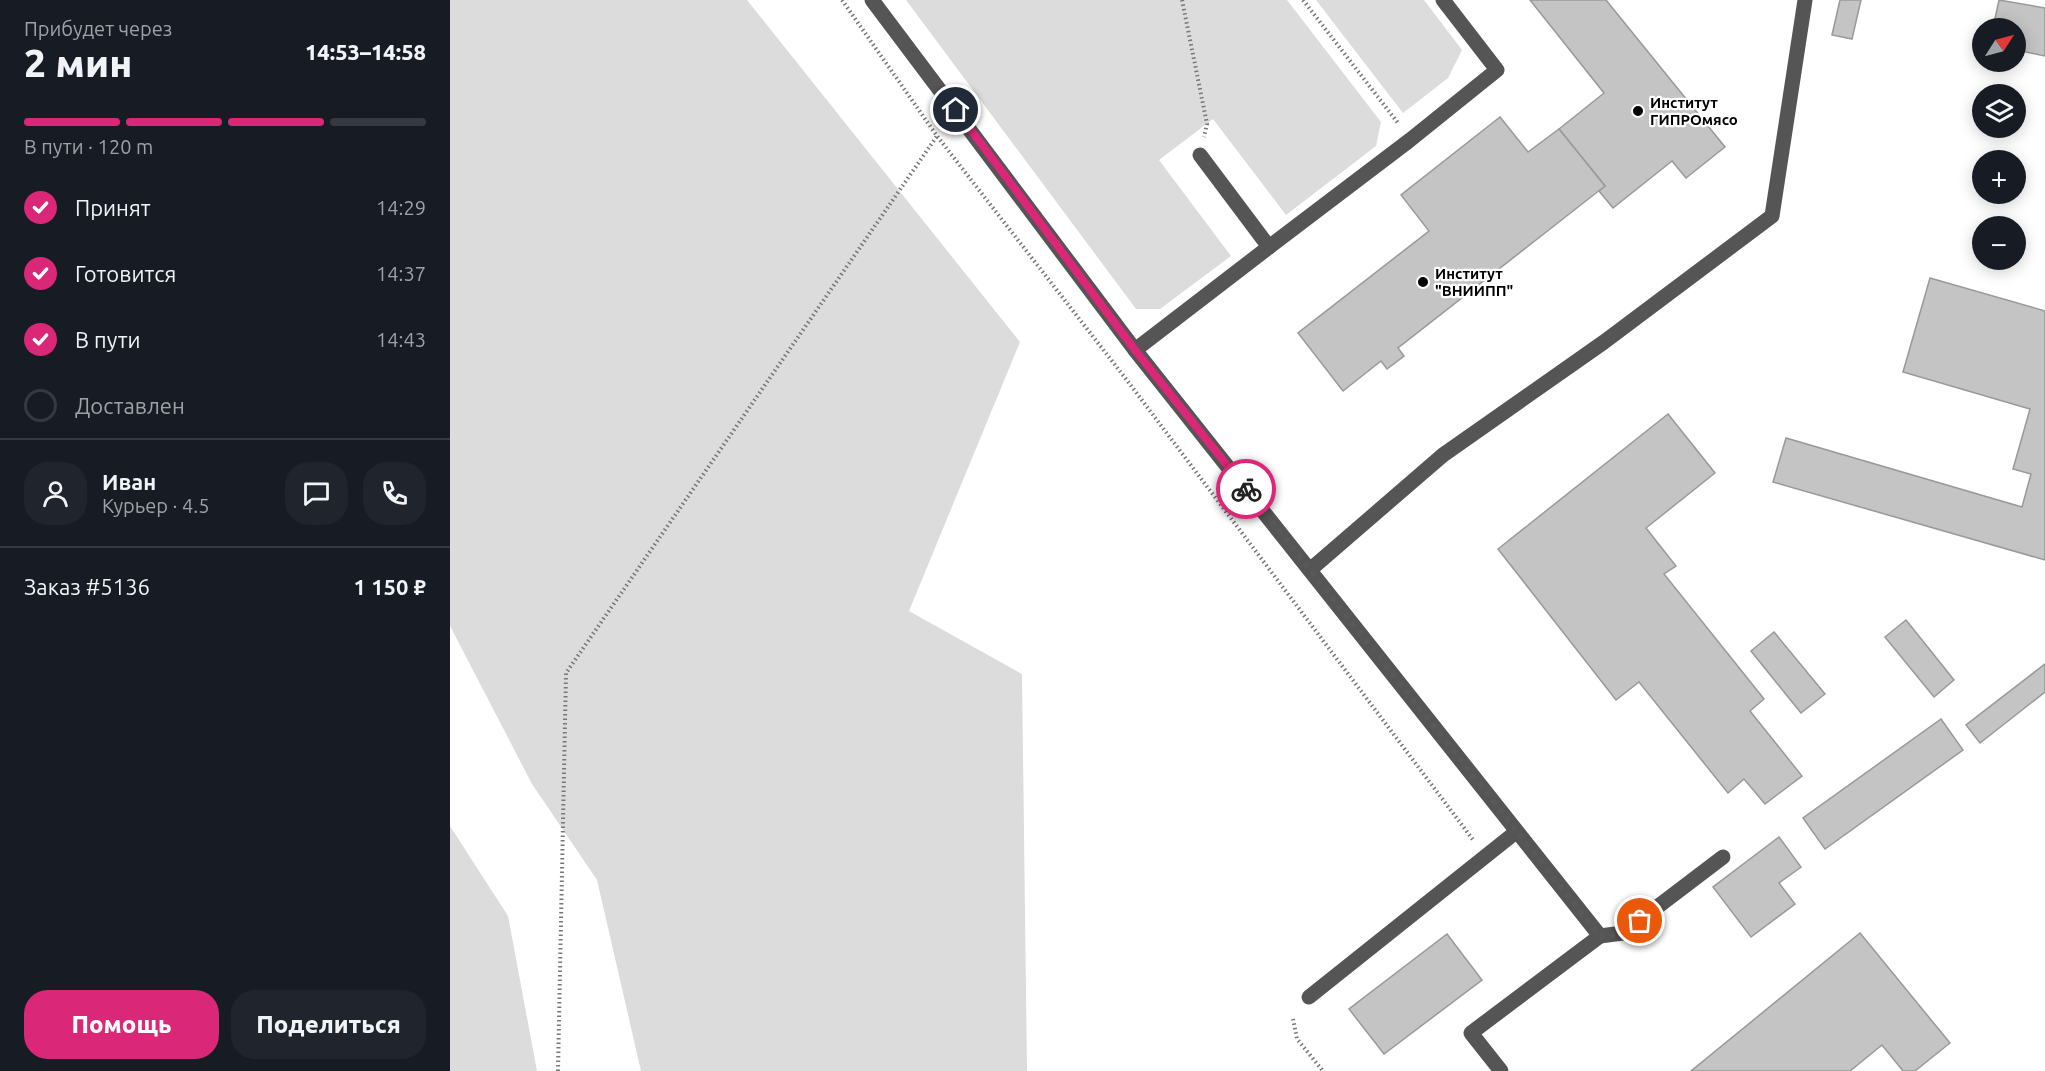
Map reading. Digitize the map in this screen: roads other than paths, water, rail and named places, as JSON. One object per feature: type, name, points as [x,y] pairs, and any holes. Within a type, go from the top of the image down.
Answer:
[{"type":"street","points":[[872,0],[1135,350],[1600,936]]},
{"type":"street","points":[[1135,350],[1410,140],[1497,70],[1443,0]]},
{"type":"street","points":[[1311,569],[1443,455],[1604,342],[1772,216],[1805,0]]},
{"type":"street","points":[[1200,155],[1269,247]]},
{"type":"street","points":[[1309,997],[1516,831]]},
{"type":"street","points":[[1501,1071],[1471,1033],[1600,936],[1623,933],[1723,857]]},
{"type":"place","name":"Институт ГИПРОмясо","points":[[1638,111]]},
{"type":"place","name":"Институт \"ВНИИПП\"","points":[[1423,282]]}]
